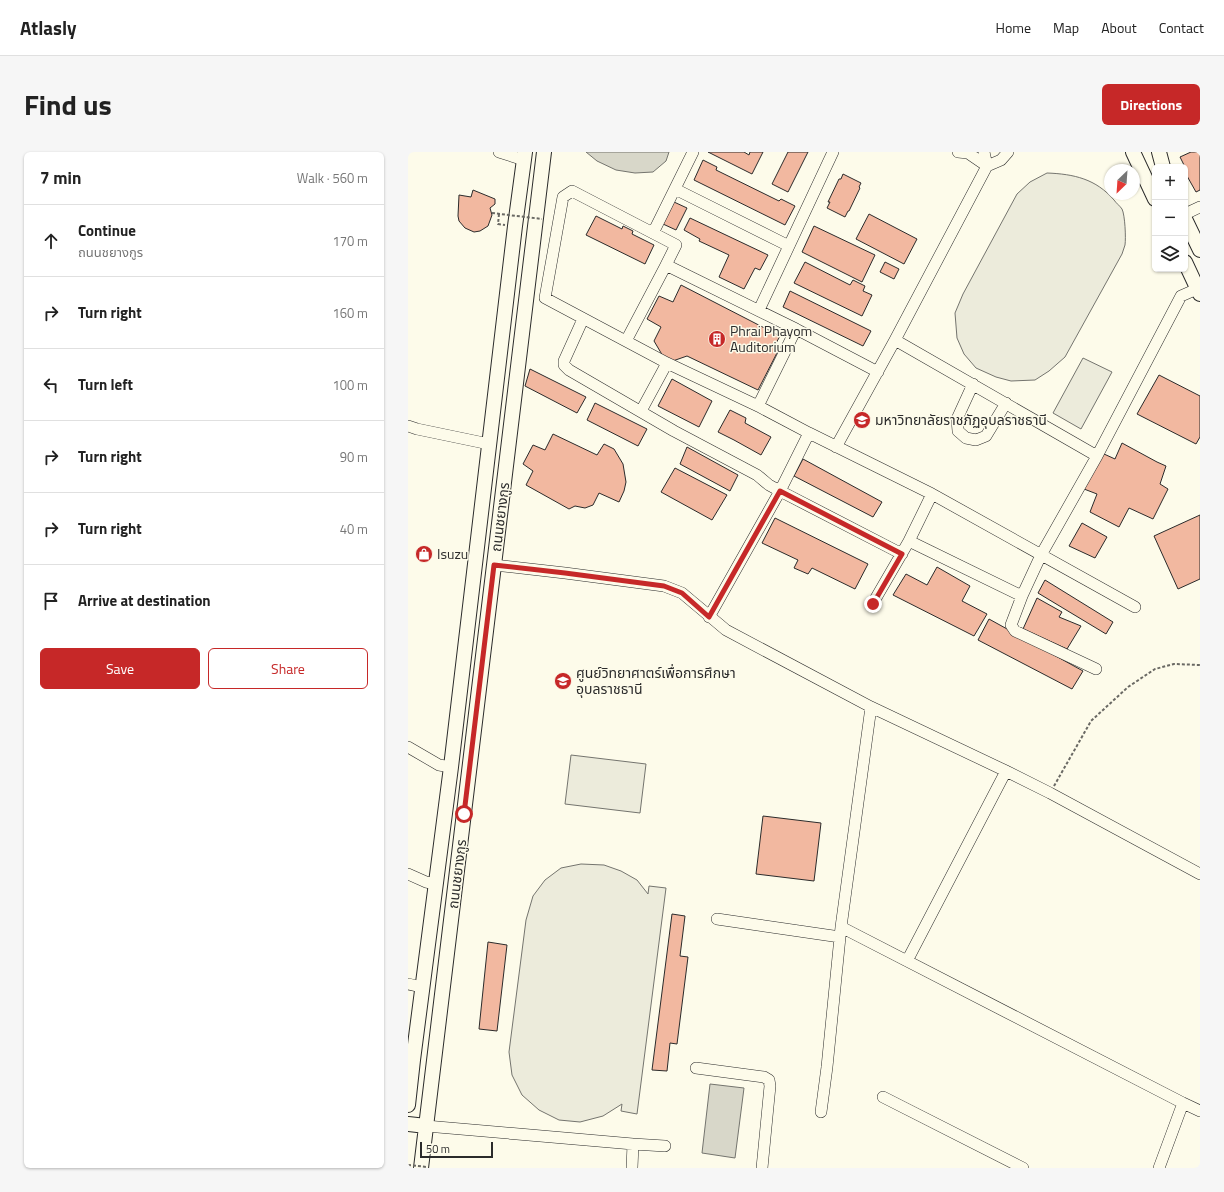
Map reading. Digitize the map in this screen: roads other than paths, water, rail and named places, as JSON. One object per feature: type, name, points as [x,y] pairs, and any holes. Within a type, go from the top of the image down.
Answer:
[{"type":"main road","name":"ถนนชยางกูร","points":[[424,1168],[426,1126],[544,152]]},
{"type":"main road","points":[[1133,152],[1152,192]]},
{"type":"main road","points":[[1159,152],[1162,164]]},
{"type":"main road","name":"ถนนชยางกูร","points":[[408,1106],[451,767],[524,156]]},
{"type":"main road","points":[[1188,225],[1200,250]]},
{"type":"main road","points":[[1188,268],[1199,291]]},
{"type":"main road","points":[[408,1124],[426,1126]]},
{"type":"street","points":[[499,152],[524,156]]},
{"type":"street","points":[[653,233],[693,152]]},
{"type":"street","points":[[759,310],[833,152]]},
{"type":"street","points":[[958,152],[968,154],[987,166]]},
{"type":"street","points":[[984,152],[987,166]]},
{"type":"street","points":[[836,447],[878,372],[987,166],[1001,160],[1008,152]]},
{"type":"street","points":[[675,189],[789,246]]},
{"type":"street","points":[[626,341],[676,245],[572,191],[563,197],[545,298],[667,363],[758,406],[836,447],[932,494],[1135,607]]},
{"type":"street","points":[[1188,213],[1200,207]]},
{"type":"street","points":[[666,265],[759,310],[878,372]]},
{"type":"street","points":[[1096,669],[1016,631],[1011,625],[1022,596],[1041,555],[1097,456],[1181,296],[1199,291]]},
{"type":"street","points":[[583,319],[564,361],[564,365],[569,370],[709,450],[756,474],[769,485],[902,554]]},
{"type":"street","points":[[758,406],[796,329]]},
{"type":"street","points":[[895,340],[1097,456]]},
{"type":"street","points":[[641,411],[667,363]]},
{"type":"street","points":[[973,384],[956,419],[958,431],[966,438],[976,440],[986,436],[1006,403]]},
{"type":"street","points":[[408,426],[489,444]]},
{"type":"street","points":[[709,617],[780,491],[809,433]]},
{"type":"street","points":[[873,604],[909,541],[932,494]]},
{"type":"street","points":[[909,541],[1022,596]]},
{"type":"street","points":[[494,565],[664,586],[682,593],[726,630],[871,707],[1050,793],[1200,874]]},
{"type":"street","points":[[821,1112],[841,932],[871,707]]},
{"type":"street","points":[[408,747],[439,765],[451,767]]},
{"type":"street","points":[[907,961],[1006,771]]},
{"type":"street","points":[[408,874],[426,882],[436,884]]},
{"type":"street","points":[[717,919],[841,932],[907,961],[1200,1111]]},
{"type":"street","points":[[408,984],[422,987]]},
{"type":"street","points":[[696,1068],[764,1077],[769,1080],[770,1086],[762,1168]]},
{"type":"street","points":[[883,1097],[1023,1168]]},
{"type":"street","points":[[1159,1168],[1183,1103]]},
{"type":"street","points":[[426,1126],[665,1146]]},
{"type":"street","points":[[632,1168],[633,1144]]},
{"type":"place","name":"Phrai Phayom Auditorium","points":[[717,339]]},
{"type":"place","name":"มหาวิทยาลัยราชภัฏอุบลราชธานี","points":[[862,420]]},
{"type":"place","name":"Isuzu","points":[[424,554]]},
{"type":"place","name":"ศูนย์วิทยาศาตร์เพื่อการศึกษา อุบลราชธานี","points":[[563,681]]}]
